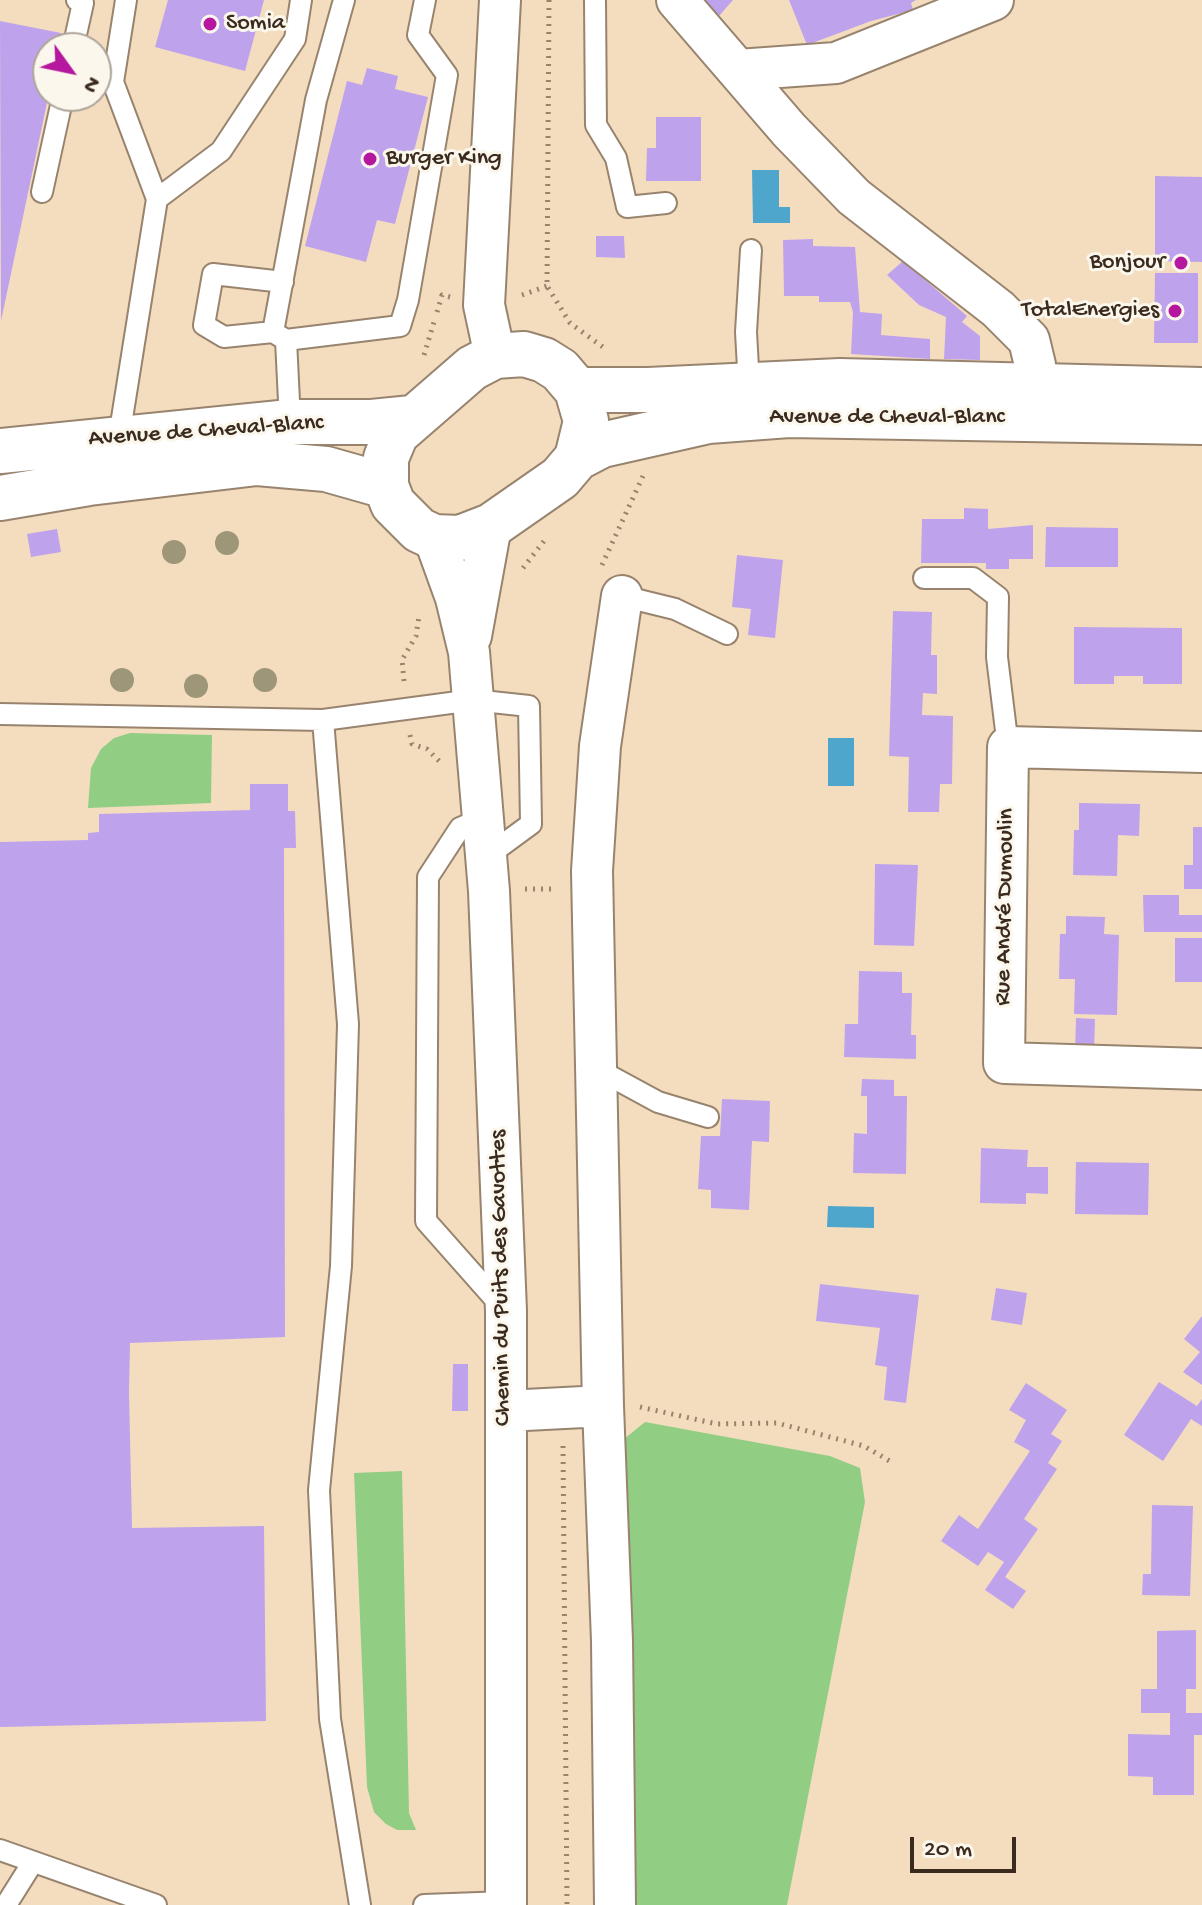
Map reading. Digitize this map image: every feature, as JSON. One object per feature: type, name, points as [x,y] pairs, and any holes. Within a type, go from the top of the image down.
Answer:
[{"type":"main road","points":[[434,537],[407,522],[393,504],[386,486],[386,458],[396,434],[472,368],[495,356],[524,354],[544,360],[560,370],[577,390],[586,421],[577,458]]},
{"type":"main road","name":"Avenue de Cheval-Blanc","points":[[577,390],[840,381],[1202,422]]},
{"type":"main road","name":"Avenue de Cheval-Blanc","points":[[434,537],[460,538],[491,526],[560,478],[577,458],[602,445],[708,421],[1202,390]]},
{"type":"main road","name":"Avenue de Cheval-Blanc","points":[[0,451],[290,422],[372,422],[412,418]]},
{"type":"main road","name":"Avenue de Cheval-Blanc","points":[[0,498],[89,483],[257,463],[326,469],[386,486]]},
{"type":"street","points":[[495,356],[484,305],[500,0]]},
{"type":"street","points":[[677,0],[789,130],[854,197],[998,309],[1029,340],[1035,402]]},
{"type":"street","points":[[738,70],[836,63],[993,0]]},
{"type":"street","name":"Chemin du Puits des Gavottes","points":[[469,652],[491,526]]},
{"type":"street","name":"Chemin du Puits des Gavottes","points":[[434,537],[456,598],[469,652],[484,838],[506,1311],[506,1903]]},
{"type":"street","points":[[615,1905],[612,1641],[603,1406],[599,1070],[592,871],[600,746],[622,596]]},
{"type":"street","points":[[1008,747],[1202,752]]},
{"type":"street","name":"Rue André Dumoulin","points":[[1008,747],[1004,1063],[1202,1069]]},
{"type":"street","points":[[506,1411],[603,1406]]},
{"type":"lane","points":[[77,0],[83,3],[77,32]]},
{"type":"lane","points":[[119,437],[157,199],[113,82],[126,0]]},
{"type":"lane","points":[[157,199],[221,151],[295,39],[301,0]]},
{"type":"lane","points":[[290,422],[280,336],[283,282],[316,100],[344,0]]},
{"type":"lane","points":[[283,282],[213,274],[204,325],[224,337],[280,336],[400,326],[408,300],[447,75],[418,35],[425,0]]},
{"type":"lane","points":[[595,0],[596,125],[616,158],[627,207],[666,203]]},
{"type":"lane","points":[[42,192],[60,112]]},
{"type":"lane","points":[[749,386],[746,332],[751,250]]},
{"type":"lane","points":[[924,578],[973,578],[998,597],[997,657],[1008,747]]},
{"type":"lane","points":[[622,596],[675,609],[727,634]]},
{"type":"lane","points":[[0,714],[323,720],[473,700],[529,706],[531,824],[484,838],[460,828],[428,877],[426,1221],[506,1311]]},
{"type":"lane","points":[[323,720],[348,1024],[341,1266],[319,1490],[330,1719],[360,1905]]},
{"type":"lane","points":[[599,1070],[658,1102],[708,1117]]},
{"type":"lane","points":[[0,1850],[156,1905]]},
{"type":"lane","points":[[6,1905],[33,1862]]},
{"type":"lane","points":[[424,1905],[506,1903]]},
{"type":"path","points":[[547,286],[549,0]]},
{"type":"path","points":[[415,366],[423,358],[442,295]]},
{"type":"path","points":[[603,1406],[650,1407],[717,1424],[777,1423],[864,1446],[893,1463]]},
{"type":"green space","points":[[130,733],[212,735],[211,803],[88,808],[91,768],[101,749],[114,738]]},
{"type":"green space","points":[[645,1422],[830,1456],[860,1468],[865,1502],[787,1905],[631,1905],[624,1439]]},
{"type":"green space","points":[[402,1471],[409,1813],[416,1830],[397,1830],[386,1824],[374,1812],[367,1787],[354,1473]]},
{"type":"water","points":[[752,170],[779,170],[779,207],[790,207],[790,223],[753,223]]},
{"type":"water","points":[[828,738],[854,738],[854,786],[828,786]]},
{"type":"water","points":[[828,1206],[874,1207],[874,1228],[827,1227]]},
{"type":"building","name":"Somia","points":[[168,0],[264,0],[245,71],[155,47]]},
{"type":"building","points":[[704,0],[733,0],[719,16]]},
{"type":"building","points":[[789,0],[916,0],[911,3],[913,10],[871,21],[807,45]]},
{"type":"building","points":[[0,21],[56,32],[32,32],[32,112],[45,112],[1,321]]},
{"type":"building","name":"Burger King","points":[[367,68],[398,76],[395,89],[428,97],[395,224],[377,220],[366,262],[305,246],[347,81],[362,85]]},
{"type":"building","points":[[656,117],[701,117],[701,181],[646,181],[647,148],[656,148]]},
{"type":"building","points":[[1155,176],[1202,177],[1202,262],[1155,261]]},
{"type":"building","points":[[596,236],[624,236],[625,258],[596,257]]},
{"type":"building","points":[[813,239],[813,246],[855,247],[860,312],[882,314],[881,335],[930,339],[930,359],[851,354],[853,312],[850,302],[819,302],[819,296],[784,296],[783,240]]},
{"type":"building","points":[[903,261],[967,316],[962,322],[980,336],[980,360],[944,359],[946,317],[919,305],[887,275]]},
{"type":"building","points":[[1155,273],[1198,273],[1198,343],[1154,343]]},
{"type":"building","points":[[964,508],[988,509],[988,529],[1033,525],[1033,559],[1009,559],[1009,569],[986,569],[986,563],[921,563],[922,519],[964,519]]},
{"type":"building","points":[[1046,527],[1118,528],[1118,567],[1045,567]]},
{"type":"building","points":[[57,529],[61,552],[31,557],[27,534]]},
{"type":"building","points":[[737,555],[783,560],[775,638],[748,635],[751,609],[732,607]]},
{"type":"building","points":[[893,611],[932,612],[931,655],[937,655],[937,694],[923,693],[922,715],[953,716],[952,784],[940,784],[939,812],[908,812],[909,757],[889,756]]},
{"type":"building","points":[[1074,627],[1182,628],[1182,684],[1143,684],[1143,676],[1114,676],[1114,684],[1074,684]]},
{"type":"building","points":[[250,784],[288,784],[288,811],[295,811],[296,848],[284,848],[285,1337],[130,1343],[129,1392],[132,1528],[264,1526],[266,1721],[0,1727],[0,842],[88,840],[88,833],[99,832],[99,814],[250,810]]},
{"type":"building","points":[[1079,803],[1140,804],[1139,836],[1118,835],[1117,876],[1073,875],[1074,830],[1079,830]]},
{"type":"building","points":[[1193,827],[1202,827],[1202,889],[1184,889],[1184,865],[1193,865]]},
{"type":"building","points":[[875,864],[918,865],[914,946],[874,945]]},
{"type":"building","points":[[1143,895],[1179,895],[1179,915],[1202,915],[1202,932],[1144,932]]},
{"type":"building","points":[[1066,916],[1105,917],[1104,934],[1119,935],[1117,1015],[1074,1014],[1075,979],[1059,979],[1060,934],[1066,934]]},
{"type":"building","points":[[1175,938],[1202,938],[1202,982],[1175,982]]},
{"type":"building","points":[[859,971],[902,972],[902,993],[912,993],[911,1035],[916,1035],[916,1059],[844,1057],[845,1024],[858,1024]]},
{"type":"building","points":[[1076,1018],[1095,1019],[1094,1052],[1075,1052]]},
{"type":"building","points":[[862,1079],[894,1080],[894,1096],[907,1096],[906,1174],[853,1173],[854,1133],[867,1134],[867,1096],[861,1096]]},
{"type":"building","points":[[722,1099],[770,1101],[769,1142],[752,1141],[749,1210],[711,1208],[711,1190],[698,1189],[701,1136],[720,1136]]},
{"type":"building","points":[[981,1148],[1028,1150],[1027,1167],[1048,1167],[1048,1194],[1026,1193],[1026,1204],[980,1203]]},
{"type":"building","points":[[1076,1162],[1149,1163],[1148,1215],[1075,1214]]},
{"type":"building","points":[[820,1284],[919,1295],[906,1403],[884,1400],[887,1367],[875,1365],[880,1328],[816,1321]]},
{"type":"building","points":[[996,1288],[1027,1293],[1022,1325],[991,1320]]},
{"type":"building","points":[[1202,1316],[1202,1385],[1183,1372],[1200,1352],[1184,1339]]},
{"type":"building","points":[[453,1364],[468,1364],[468,1411],[452,1411]]},
{"type":"building","points":[[1159,1382],[1197,1406],[1202,1399],[1202,1426],[1191,1419],[1163,1461],[1124,1435]]},
{"type":"building","points":[[1026,1383],[1067,1410],[1051,1434],[1062,1441],[1048,1463],[1057,1469],[1024,1519],[1038,1529],[1005,1577],[1026,1591],[1013,1609],[985,1590],[1004,1562],[988,1552],[978,1566],[941,1541],[959,1515],[978,1529],[1030,1451],[1014,1442],[1026,1420],[1009,1410]]},
{"type":"building","points":[[1152,1505],[1193,1506],[1190,1596],[1142,1595],[1143,1574],[1151,1574]]},
{"type":"building","points":[[1196,1630],[1196,1689],[1186,1689],[1186,1713],[1202,1713],[1202,1735],[1194,1735],[1194,1795],[1153,1795],[1153,1777],[1128,1776],[1128,1734],[1170,1735],[1170,1713],[1141,1713],[1141,1689],[1157,1689],[1157,1631]]},
{"type":"place","name":"Somia","points":[[210,24]]},
{"type":"place","name":"Burger King","points":[[370,159]]},
{"type":"place","name":"Bonjour","points":[[1181,263]]},
{"type":"place","name":"TotalEnergies","points":[[1175,311]]}]
